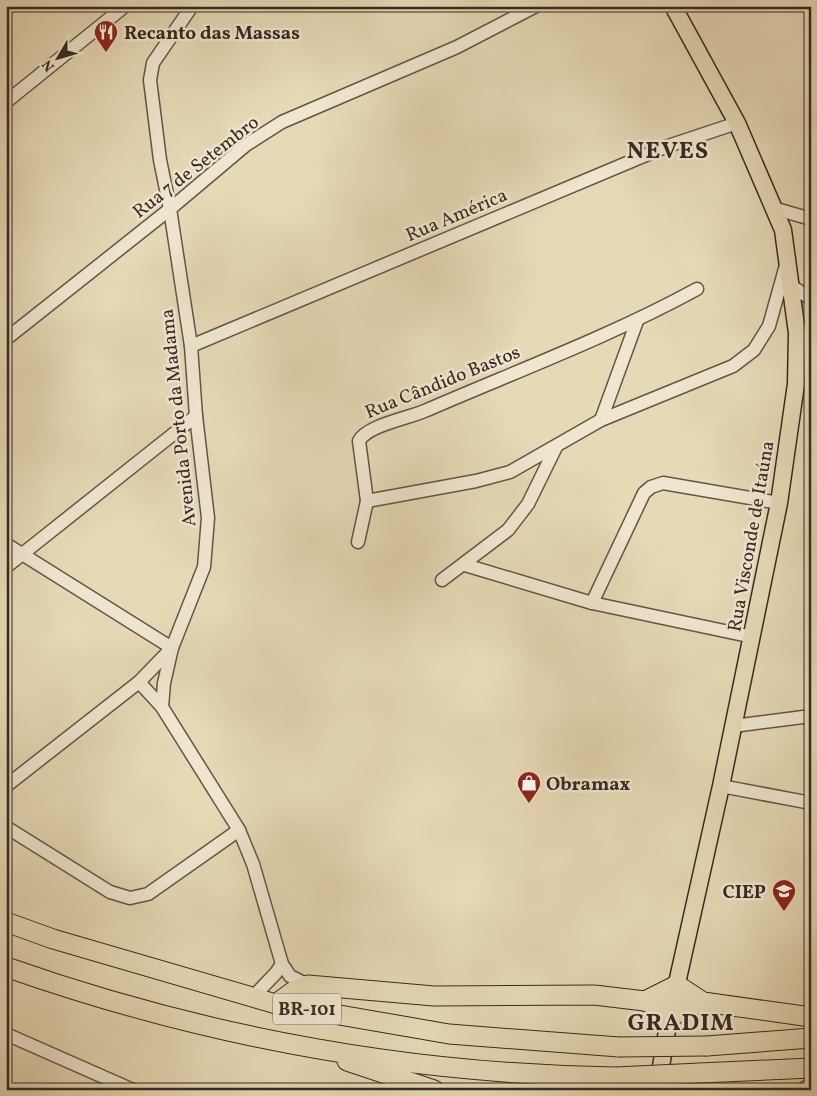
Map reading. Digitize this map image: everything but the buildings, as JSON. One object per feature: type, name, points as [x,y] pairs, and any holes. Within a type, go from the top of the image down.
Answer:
[{"type":"highway","name":"BR-101","points":[[6,922],[53,939],[252,998],[276,1004],[449,1034],[619,1048],[707,1046],[811,1038]]},
{"type":"highway","name":"BR-101","points":[[6,967],[119,1004],[222,1029],[323,1050],[456,1068],[538,1076],[616,1077],[811,1068]]},
{"type":"highway","points":[[276,1004],[296,990],[308,985],[434,996],[594,995],[645,1001],[658,1007],[669,1019],[683,1008],[703,1002],[811,1017]]},
{"type":"highway","points":[[645,1001],[677,985],[703,1002]]},
{"type":"highway","points":[[323,1050],[367,1069],[434,1090]]},
{"type":"main road","name":"Rua Visconde de Itaúna","points":[[657,1090],[669,1019],[753,637],[779,504],[796,384],[797,333],[783,230],[737,123],[674,6]]},
{"type":"street","points":[[6,102],[125,6]]},
{"type":"street","name":"Avenida Porto da Madama","points":[[6,786],[139,682],[172,648],[204,567],[208,518],[196,416],[191,346],[170,209],[160,160],[150,80],[153,63],[192,6]]},
{"type":"street","name":"Rua 7 de Setembro","points":[[6,339],[170,209],[246,145],[282,122],[457,47],[536,6]]},
{"type":"street","name":"Rua América","points":[[191,346],[665,147],[737,123]]},
{"type":"street","points":[[773,208],[811,219]]},
{"type":"street","points":[[358,542],[367,501],[476,481],[501,474],[556,447],[601,420],[733,366],[754,350],[769,326],[788,258]]},
{"type":"street","points":[[790,285],[811,299]]},
{"type":"street","name":"Rua Cândido Bastos","points":[[367,501],[359,441],[362,435],[424,412],[637,321],[697,289]]},
{"type":"street","points":[[601,420],[637,321]]},
{"type":"street","points":[[6,566],[196,416]]},
{"type":"street","points":[[442,580],[508,530],[528,504],[556,447]]},
{"type":"street","points":[[592,602],[644,493],[650,487],[663,482],[779,504]]},
{"type":"street","points":[[6,544],[172,648],[164,683],[162,707]]},
{"type":"street","points":[[464,565],[592,602],[753,637]]},
{"type":"street","points":[[139,682],[162,707],[239,830],[253,864],[282,964],[290,976],[308,985]]},
{"type":"street","points":[[733,726],[811,716]]},
{"type":"street","points":[[721,786],[811,803]]},
{"type":"street","points":[[6,827],[110,892],[130,898],[148,894],[239,830]]},
{"type":"street","points":[[252,998],[276,974],[282,964]]},
{"type":"street","points":[[6,1034],[133,1090]]},
{"type":"place","name":"Recanto das Massas","points":[[106,53]]},
{"type":"place","name":"Obramax","points":[[529,804]]},
{"type":"place","name":"CIEP","points":[[784,912]]},
{"type":"district","name":"NEVES","points":[[668,150]]},
{"type":"district","name":"GRADIM","points":[[681,1022]]}]
